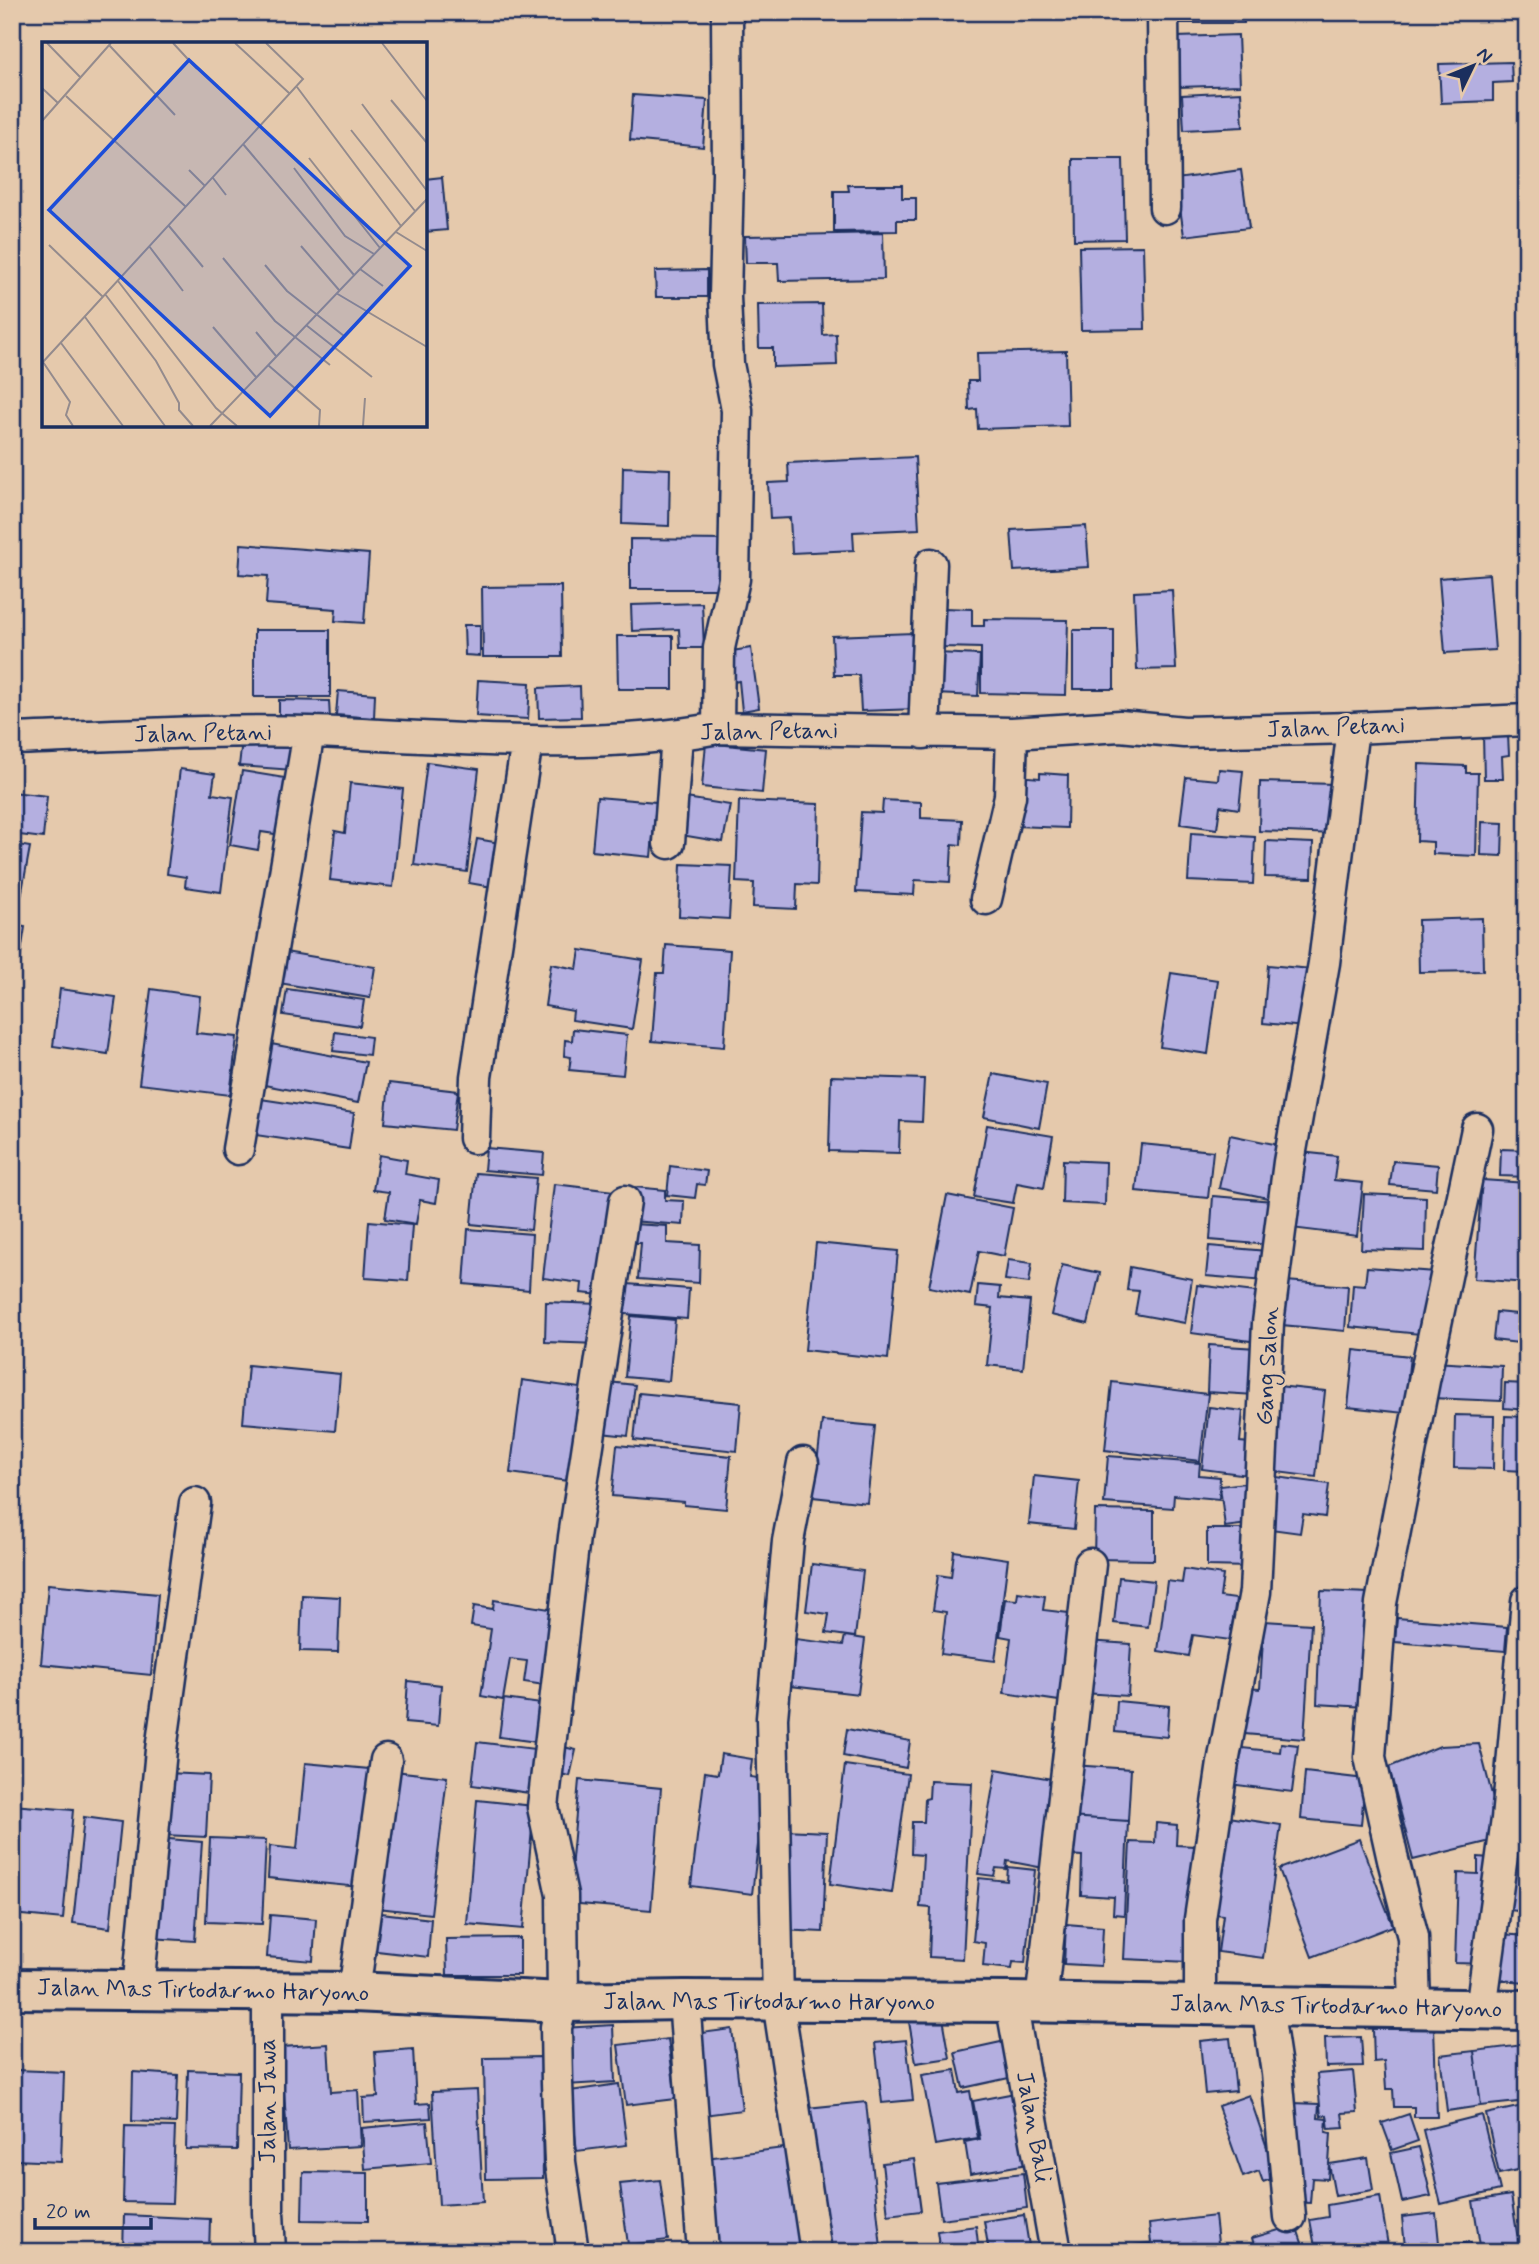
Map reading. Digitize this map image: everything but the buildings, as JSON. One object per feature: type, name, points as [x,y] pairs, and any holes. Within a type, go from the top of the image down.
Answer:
[{"type":"street","points":[[718,728],[719,648],[734,579],[737,436],[737,410],[728,364],[725,297],[728,173],[727,12]]},
{"type":"street","points":[[1163,12],[1165,208]]},
{"type":"street","points":[[924,733],[931,565]]},
{"type":"street","name":"Jalan Petani","points":[[12,739],[214,731],[527,741],[677,736],[718,728],[1012,733],[1120,726],[1184,732],[1527,720]]},
{"type":"street","name":"Gang Salon","points":[[1200,2005],[1200,1919],[1223,1763],[1255,1592],[1268,1323],[1289,1162],[1324,963],[1353,728]]},
{"type":"street","points":[[238,1149],[309,732]]},
{"type":"street","points":[[986,899],[1010,796],[1012,733]]},
{"type":"street","points":[[669,843],[677,736]]},
{"type":"street","points":[[474,1138],[476,1077],[527,741]]},
{"type":"street","points":[[1415,2008],[1413,1937],[1370,1757],[1381,1603],[1477,1129]]},
{"type":"street","points":[[573,2252],[560,2162],[556,2027],[563,2001],[562,1895],[543,1807],[574,1537],[625,1201]]},
{"type":"street","points":[[803,1463],[788,1541],[772,1718],[778,2001],[816,2252]]},
{"type":"street","points":[[138,1990],[161,1750],[195,1503]]},
{"type":"street","name":"Jalan Bali","points":[[1056,2252],[1026,2003],[1090,1564]]},
{"type":"street","points":[[1481,2010],[1507,1819],[1527,1601]]},
{"type":"street","points":[[354,1992],[386,1760]]},
{"type":"street","name":"Jalan Mas Tirtodarmo Haryono","points":[[12,1989],[354,1992],[563,2001],[1026,2003],[1527,2010]]},
{"type":"street","name":"Jalan Jawa","points":[[268,1993],[270,2252]]},
{"type":"street","points":[[684,2000],[703,2252]]},
{"type":"street","points":[[1267,2006],[1277,2073],[1290,2217]]}]
